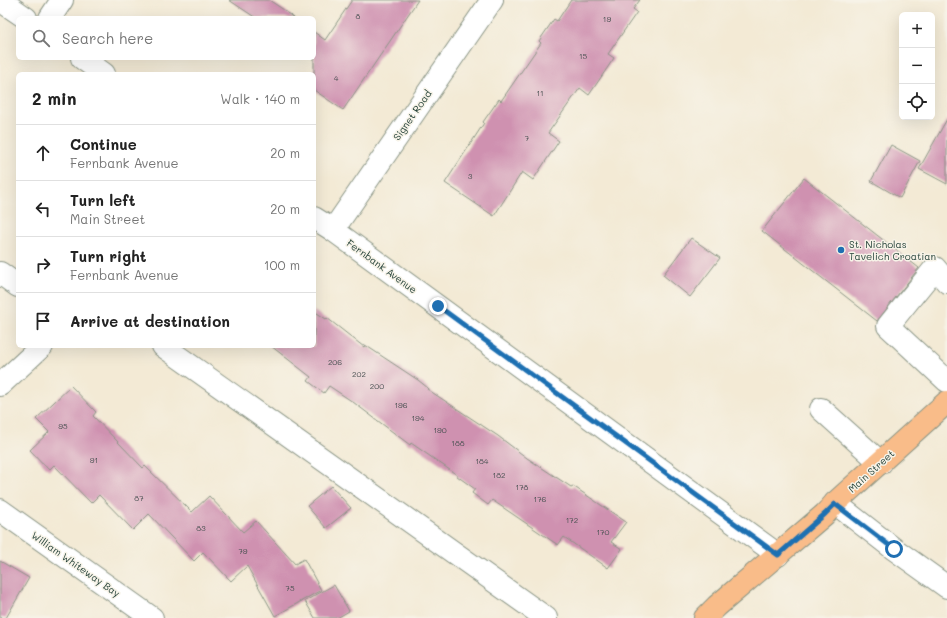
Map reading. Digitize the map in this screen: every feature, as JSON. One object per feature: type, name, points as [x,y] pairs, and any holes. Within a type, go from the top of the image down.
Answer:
[{"type":"main road","name":"Main Street","points":[[705,618],[717,606],[825,514],[947,402]]},
{"type":"street","points":[[0,0],[23,16]]},
{"type":"street","points":[[51,16],[62,0]]},
{"type":"street","name":"Signet Road","points":[[333,230],[492,0]]},
{"type":"street","points":[[85,60],[101,72]]},
{"type":"street","name":"Fernbank Avenue","points":[[316,219],[333,230],[778,555]]},
{"type":"street","points":[[947,282],[935,268],[888,326],[947,381]]},
{"type":"street","points":[[0,273],[16,285]]},
{"type":"street","points":[[0,385],[40,348]]},
{"type":"street","points":[[166,348],[546,618]]},
{"type":"street","points":[[821,409],[881,463]]},
{"type":"street","points":[[835,504],[947,587]]},
{"type":"street","name":"William Whiteway Bay","points":[[0,510],[152,618]]},
{"type":"building","points":[[229,0],[269,0],[291,16],[253,16]]},
{"type":"building","points":[[352,0],[418,0],[343,110],[316,91],[316,72],[314,72],[314,60],[316,60],[316,33],[325,40]]},
{"type":"building","points":[[571,0],[640,0],[633,9],[637,12],[608,54],[614,58],[589,95],[580,88],[548,133],[559,141],[533,180],[522,172],[494,216],[445,183],[484,123],[483,122],[499,99],[501,101],[541,43],[539,41],[554,19],[557,21]]},
{"type":"building","points":[[947,119],[947,184],[919,169]]},
{"type":"building","points":[[891,145],[920,161],[900,198],[871,181]]},
{"type":"building","name":"St. Nicholas Tavelich Croatian","points":[[804,178],[919,268],[877,321],[762,231]]},
{"type":"building","points":[[691,238],[720,258],[690,297],[663,275]]},
{"type":"building","points":[[316,312],[326,319],[327,318],[364,347],[365,345],[418,380],[428,388],[427,389],[498,436],[527,458],[571,487],[573,486],[626,522],[611,542],[622,549],[608,568],[564,537],[558,545],[492,500],[488,505],[472,493],[475,489],[457,475],[411,443],[410,445],[329,386],[324,393],[308,381],[311,377],[274,348],[316,348]]},
{"type":"building","points":[[71,386],[96,412],[93,416],[143,468],[145,466],[192,512],[209,496],[243,532],[256,521],[295,564],[304,559],[321,590],[275,616],[247,566],[231,581],[203,552],[194,561],[149,514],[133,530],[99,495],[91,503],[54,465],[49,470],[30,450],[49,432],[36,419]]},
{"type":"building","points":[[331,486],[351,508],[326,528],[307,506]]},
{"type":"building","points":[[0,561],[29,578],[6,618],[0,618]]},
{"type":"building","points":[[334,585],[349,611],[337,618],[315,618],[305,601]]},
{"type":"place","name":"St. Nicholas Tavelich Croatian","points":[[841,250]]},
{"type":"route","points":[[438,306],[778,555],[835,504],[894,549]]}]
